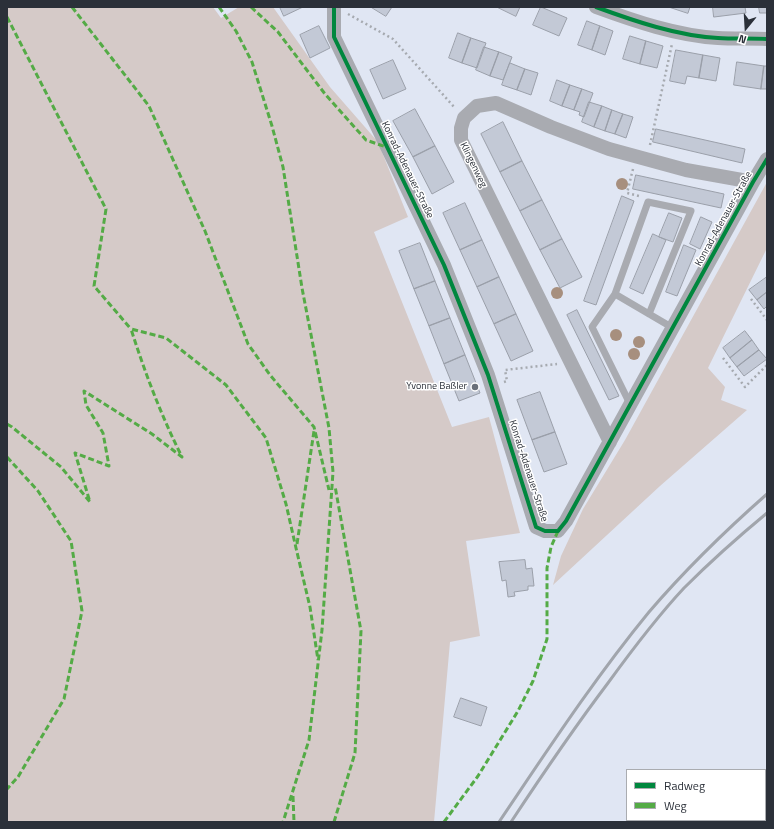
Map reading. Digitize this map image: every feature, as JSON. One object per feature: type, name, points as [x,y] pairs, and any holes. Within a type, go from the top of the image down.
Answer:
[{"type":"street","points":[[596,7],[675,31],[717,38],[767,38]]},
{"type":"street","name":"Konrad-Adenauer-Straße","points":[[338,9],[334,37],[444,265],[492,385],[536,527],[545,531],[558,531],[566,521],[767,159]]},
{"type":"street","points":[[464,118],[477,106],[496,103],[550,127],[641,161],[753,182]]},
{"type":"street","name":"Klingenweg","points":[[464,118],[460,140],[610,442]]},
{"type":"lane","points":[[630,404],[592,327],[615,294],[648,202],[691,211],[649,314]]},
{"type":"lane","points":[[615,294],[672,328]]},
{"type":"path","points":[[338,9],[393,39],[464,118]]},
{"type":"path","points":[[648,202],[639,196],[627,193],[641,161],[668,60]]},
{"type":"path","points":[[751,299],[767,320]]},
{"type":"path","points":[[723,358],[745,387],[767,365]]},
{"type":"path","points":[[492,385],[507,381],[505,370],[571,363]]},
{"type":"shaded area","points":[[7,7],[213,7],[221,18],[239,7],[273,7],[330,87],[378,142],[408,217],[374,232],[452,427],[489,417],[520,533],[466,541],[480,636],[450,642],[434,822],[7,822]]},
{"type":"shaded area","points":[[767,182],[767,248],[708,368],[725,387],[721,400],[747,410],[660,486],[553,585],[561,556],[583,509],[625,440]]},
{"type":"building","points":[[280,7],[303,7],[284,16]]},
{"type":"building","points":[[371,7],[392,7],[386,16]]},
{"type":"building","points":[[497,7],[520,7],[516,16]]},
{"type":"building","points":[[541,7],[567,18],[559,36],[533,25]]},
{"type":"building","points":[[669,7],[690,7],[688,13]]},
{"type":"building","points":[[713,7],[745,7],[746,13],[714,17]]},
{"type":"building","points":[[759,7],[767,7],[767,13],[760,13]]},
{"type":"building","points":[[587,21],[600,26],[592,50],[578,45]]},
{"type":"building","points":[[319,26],[330,48],[310,58],[300,35]]},
{"type":"building","points":[[600,26],[613,31],[605,55],[592,50]]},
{"type":"building","points":[[458,33],[471,38],[462,63],[449,58]]},
{"type":"building","points":[[630,36],[646,41],[640,64],[623,59]]},
{"type":"building","points":[[471,38],[486,43],[477,68],[462,63]]},
{"type":"building","points":[[646,41],[663,46],[657,68],[640,64]]},
{"type":"building","points":[[484,47],[499,52],[490,76],[476,70]]},
{"type":"building","points":[[676,50],[703,55],[699,78],[687,76],[685,84],[670,81]]},
{"type":"building","points":[[499,52],[512,57],[503,80],[490,76]]},
{"type":"building","points":[[703,55],[720,58],[716,81],[699,78]]},
{"type":"building","points":[[393,60],[406,89],[383,99],[370,70]]},
{"type":"building","points":[[737,62],[764,66],[761,89],[734,85]]},
{"type":"building","points":[[510,63],[525,69],[517,90],[502,85]]},
{"type":"building","points":[[764,66],[767,66],[767,89],[761,89]]},
{"type":"building","points":[[525,69],[538,73],[531,95],[517,90]]},
{"type":"building","points":[[557,80],[570,85],[562,106],[550,101]]},
{"type":"building","points":[[570,85],[582,89],[574,110],[562,106]]},
{"type":"building","points":[[582,89],[593,93],[584,117],[579,115],[580,112],[574,110]]},
{"type":"building","points":[[589,102],[602,106],[594,127],[582,122]]},
{"type":"building","points":[[602,106],[612,110],[605,131],[594,127]]},
{"type":"building","points":[[415,109],[435,146],[413,157],[393,121]]},
{"type":"building","points":[[612,110],[623,114],[615,134],[605,131]]},
{"type":"building","points":[[623,114],[633,117],[626,138],[615,134]]},
{"type":"building","points":[[503,122],[522,161],[500,172],[481,134]]},
{"type":"building","points":[[656,129],[745,149],[742,163],[653,142]]},
{"type":"building","points":[[435,146],[454,182],[432,194],[413,157]]},
{"type":"building","points":[[522,161],[542,200],[520,211],[500,172]]},
{"type":"building","points":[[636,175],[724,194],[721,208],[633,189]]},
{"type":"building","points":[[622,196],[634,201],[596,305],[584,301]]},
{"type":"building","points":[[542,200],[562,239],[540,250],[520,211]]},
{"type":"building","points":[[465,203],[482,240],[460,250],[443,213]]},
{"type":"building","points":[[669,213],[682,218],[673,242],[659,237]]},
{"type":"building","points":[[701,217],[712,222],[700,249],[690,244]]},
{"type":"building","points":[[653,234],[666,240],[643,294],[630,288]]},
{"type":"building","points":[[562,239],[582,277],[560,288],[540,250]]},
{"type":"building","points":[[482,240],[499,277],[477,287],[460,250]]},
{"type":"building","points":[[420,243],[435,281],[414,289],[399,251]]},
{"type":"building","points":[[684,245],[696,250],[677,296],[666,292]]},
{"type":"building","points":[[499,277],[516,314],[494,324],[477,287]]},
{"type":"building","points":[[767,277],[767,292],[757,300],[749,290]]},
{"type":"building","points":[[435,281],[450,318],[429,326],[414,289]]},
{"type":"building","points":[[767,292],[767,306],[764,309],[757,300]]},
{"type":"building","points":[[577,310],[619,396],[609,400],[567,315]]},
{"type":"building","points":[[516,314],[533,351],[511,361],[494,324]]},
{"type":"building","points":[[450,318],[465,355],[444,364],[429,326]]},
{"type":"building","points":[[745,331],[752,340],[730,358],[723,348]]},
{"type":"building","points":[[752,340],[759,350],[737,367],[730,358]]},
{"type":"building","points":[[759,350],[767,359],[744,376],[737,367]]},
{"type":"building","points":[[465,355],[480,393],[459,401],[444,364]]},
{"type":"building","points":[[540,392],[555,432],[532,440],[517,400]]},
{"type":"building","points":[[555,432],[567,464],[544,472],[532,440]]},
{"type":"building","points":[[525,560],[526,569],[532,568],[534,586],[528,586],[528,590],[514,592],[515,596],[508,597],[506,580],[502,581],[499,562]]},
{"type":"building","points":[[461,698],[487,707],[481,726],[454,717]]},
{"type":"building","points":[[767,770],[767,814],[766,814]]},
{"type":"building","points":[[767,814],[767,822],[735,822],[766,821]]},
{"type":"railway","points":[[499,822],[590,689],[649,612],[706,551],[767,494]]},
{"type":"railway","points":[[511,822],[583,717],[626,658],[654,623],[694,578],[767,513]]},
{"type":"marked path","points":[[72,7],[149,106],[205,231],[248,344],[270,375],[314,427],[329,490]]},
{"type":"marked path","points":[[219,7],[236,31],[252,62],[283,167],[302,288],[329,428],[333,472],[322,630],[309,740],[283,822]]},
{"type":"marked path","points":[[251,7],[278,32],[325,94],[366,140],[386,147]]},
{"type":"marked path","points":[[7,17],[106,209],[94,286],[131,329]]},
{"type":"marked path","points":[[7,424],[61,467],[90,502],[75,453],[109,466],[103,433],[86,405],[84,391],[152,434],[182,457],[154,394],[131,329],[166,338],[226,385],[266,438],[286,504],[310,607],[318,660]]},
{"type":"marked path","points":[[297,544],[314,431]]},
{"type":"marked path","points":[[7,457],[38,491],[71,541],[82,611],[64,699],[18,777],[7,789]]},
{"type":"marked path","points":[[334,822],[355,753],[361,631],[335,486]]},
{"type":"marked path","points":[[444,822],[478,776],[518,711],[533,681],[547,639],[547,568],[551,547],[558,531]]},
{"type":"marked path","points":[[293,796],[294,822]]},
{"type":"cycle path","points":[[334,7],[334,37],[444,265],[488,375],[536,527],[545,531],[558,531],[566,521],[767,159]]},
{"type":"cycle path","points":[[596,7],[672,31],[703,37],[767,39]]},
{"type":"place","name":"Yvonne Baßler","points":[[475,387]]}]
